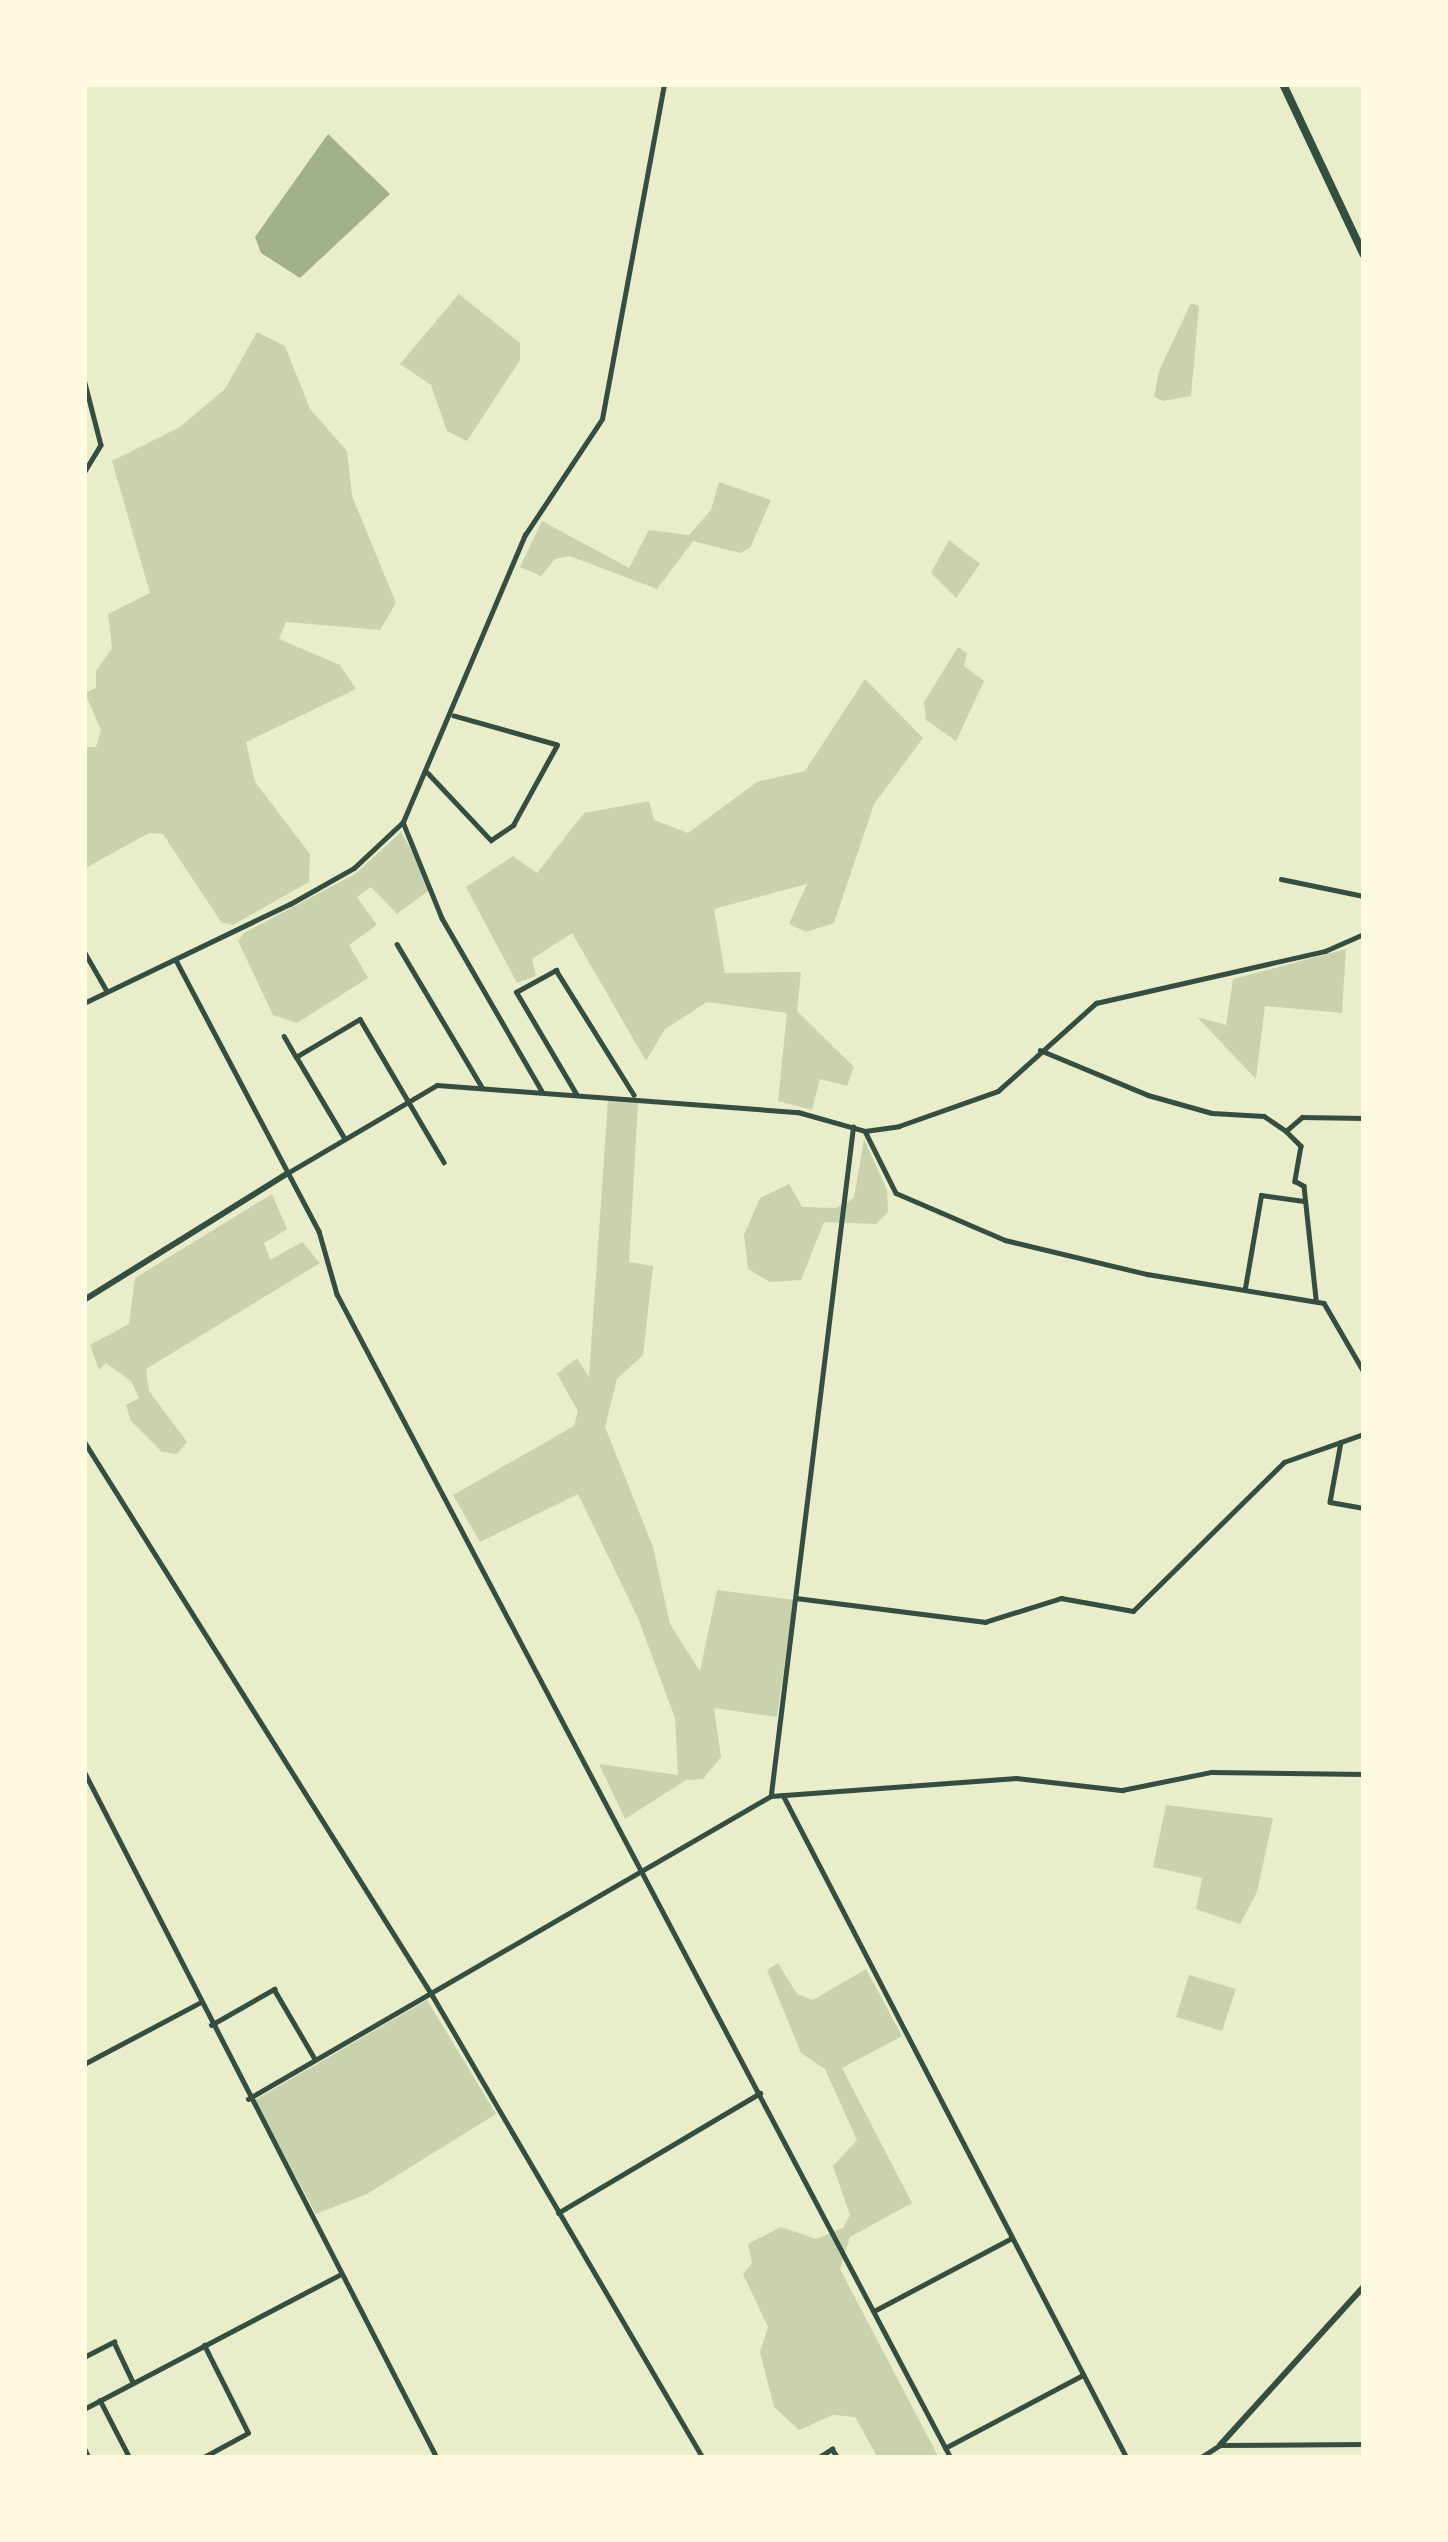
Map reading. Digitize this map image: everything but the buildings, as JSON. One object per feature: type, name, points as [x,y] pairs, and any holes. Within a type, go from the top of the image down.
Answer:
[{"type":"main road","points":[[1283,84],[1364,255]]},
{"type":"street","points":[[84,1003],[354,868],[403,822],[454,716],[525,536],[602,419],[664,84]]},
{"type":"street","points":[[84,379],[101,446],[84,472]]},
{"type":"street","points":[[427,772],[491,840],[514,825],[557,745],[454,716]]},
{"type":"street","points":[[403,822],[436,887],[442,918],[542,1091]]},
{"type":"street","points":[[1281,879],[1364,896]]},
{"type":"street","points":[[84,1300],[437,1085],[798,1112],[865,1131],[980,1102],[1096,1003],[1121,993],[1237,974],[1364,934]]},
{"type":"street","points":[[397,944],[482,1088]]},
{"type":"street","points":[[84,950],[107,991]]},
{"type":"street","points":[[176,960],[285,1175],[319,1231],[337,1294],[951,2458]]},
{"type":"street","points":[[576,1094],[516,992],[556,970],[636,1097]]},
{"type":"street","points":[[296,1057],[360,1019],[444,1162]]},
{"type":"street","points":[[284,1036],[344,1138]]},
{"type":"street","points":[[1040,1050],[1148,1095],[1212,1113],[1264,1116],[1286,1131],[1300,1146],[1295,1181],[1304,1186],[1316,1299]]},
{"type":"street","points":[[1286,1131],[1302,1117],[1364,1118]]},
{"type":"street","points":[[771,1796],[853,1127]]},
{"type":"street","points":[[865,1131],[896,1192],[982,1230],[1148,1274],[1316,1299],[1344,1327],[1364,1372]]},
{"type":"street","points":[[1245,1288],[1261,1195],[1304,1201]]},
{"type":"street","points":[[796,1598],[985,1622],[1061,1598],[1133,1611],[1284,1462],[1364,1434]]},
{"type":"street","points":[[84,1441],[431,1994],[703,2458]]},
{"type":"street","points":[[1342,1442],[1330,1502],[1363,1508]]},
{"type":"street","points":[[84,1771],[248,2099],[437,2458]]},
{"type":"street","points":[[248,2099],[771,1796],[1016,1778],[1122,1790],[1211,1772],[1364,1774]]},
{"type":"street","points":[[783,1795],[1127,2458]]},
{"type":"street","points":[[211,2025],[274,1989],[315,2060]]},
{"type":"street","points":[[84,2064],[200,2003]]},
{"type":"street","points":[[558,2212],[760,2093]]},
{"type":"street","points":[[874,2311],[1014,2237]]},
{"type":"street","points":[[84,2409],[339,2275]]},
{"type":"street","points":[[1200,2458],[1220,2446],[1364,2286]]},
{"type":"street","points":[[84,2357],[113,2342],[133,2382]]},
{"type":"street","points":[[202,2458],[248,2433],[204,2345]]},
{"type":"street","points":[[945,2448],[1085,2374]]},
{"type":"street","points":[[100,2400],[130,2458]]},
{"type":"street","points":[[1220,2446],[1364,2444]]},
{"type":"street","points":[[84,2447],[89,2458]]},
{"type":"street","points":[[818,2458],[832,2449],[838,2458]]},
{"type":"shaded area","points":[[328,134],[390,194],[300,278],[261,253],[255,237]]},
{"type":"shaded area","points":[[459,294],[520,343],[520,360],[467,441],[447,431],[431,385],[400,364]]},
{"type":"shaded area","points":[[1191,303],[1199,306],[1191,396],[1163,401],[1154,397],[1159,371]]},
{"type":"shaded area","points":[[257,332],[285,346],[310,409],[347,451],[352,496],[396,603],[380,630],[286,622],[279,639],[340,665],[356,689],[246,742],[255,782],[310,854],[309,882],[233,925],[221,922],[163,834],[149,833],[84,869],[84,747],[96,747],[101,730],[85,693],[96,688],[96,671],[112,648],[108,614],[150,593],[112,461],[180,427],[225,389]]},
{"type":"shaded area","points":[[719,482],[771,500],[750,548],[740,553],[693,541],[657,589],[570,556],[555,559],[541,576],[520,567],[542,521],[629,568],[649,530],[689,535],[711,510]]},
{"type":"shaded area","points":[[949,540],[980,564],[956,598],[931,573]]},
{"type":"shaded area","points":[[958,647],[967,653],[964,666],[984,681],[956,741],[926,720],[924,702]]},
{"type":"shaded area","points":[[865,679],[923,738],[874,804],[834,923],[806,932],[789,924],[807,884],[714,909],[725,973],[801,972],[797,1011],[854,1067],[847,1086],[820,1079],[812,1110],[778,1101],[787,1013],[707,1002],[665,1029],[646,1061],[572,933],[532,959],[536,976],[517,983],[466,887],[513,856],[537,873],[584,813],[649,801],[654,820],[688,833],[757,782],[805,771]]},
{"type":"shaded area","points":[[401,832],[432,888],[397,914],[371,887],[357,897],[377,925],[349,945],[368,978],[297,1023],[273,1015],[238,941],[244,933],[355,874]]},
{"type":"shaded area","points":[[1346,949],[1342,1013],[1265,1006],[1256,1079],[1197,1017],[1226,1025],[1233,979]]},
{"type":"shaded area","points":[[608,1100],[638,1103],[629,1262],[653,1266],[643,1355],[617,1379],[605,1427],[653,1547],[670,1624],[700,1671],[717,1590],[794,1600],[777,1717],[714,1708],[721,1757],[703,1779],[686,1780],[625,1819],[599,1764],[678,1775],[675,1718],[638,1618],[578,1494],[480,1542],[453,1495],[574,1426],[578,1411],[557,1374],[577,1358],[589,1377]]},
{"type":"shaded area","points":[[864,1139],[887,1190],[888,1212],[876,1224],[824,1222],[801,1280],[770,1282],[748,1269],[744,1235],[760,1198],[789,1184],[802,1207],[836,1208],[854,1198]]},
{"type":"shaded area","points":[[272,1194],[287,1229],[264,1243],[270,1260],[302,1242],[320,1263],[146,1369],[149,1391],[187,1442],[177,1454],[162,1452],[131,1421],[126,1405],[139,1398],[131,1381],[106,1363],[99,1370],[90,1345],[129,1324],[135,1278]]},
{"type":"shaded area","points":[[1166,1805],[1273,1818],[1257,1892],[1240,1924],[1196,1909],[1202,1878],[1153,1867]]},
{"type":"shaded area","points":[[778,1963],[797,1994],[813,2000],[866,1969],[902,2036],[842,2068],[912,2203],[850,2237],[840,2269],[939,2458],[878,2458],[855,2417],[833,2415],[799,2430],[774,2407],[760,2352],[768,2327],[743,2274],[752,2263],[748,2244],[781,2227],[816,2239],[843,2228],[850,2215],[833,2166],[857,2140],[825,2069],[801,2053],[767,1970]]},
{"type":"shaded area","points":[[1189,1975],[1236,1989],[1222,2031],[1176,2017]]},
{"type":"shaded area","points":[[427,2000],[496,2114],[367,2194],[316,2214],[255,2100]]}]
